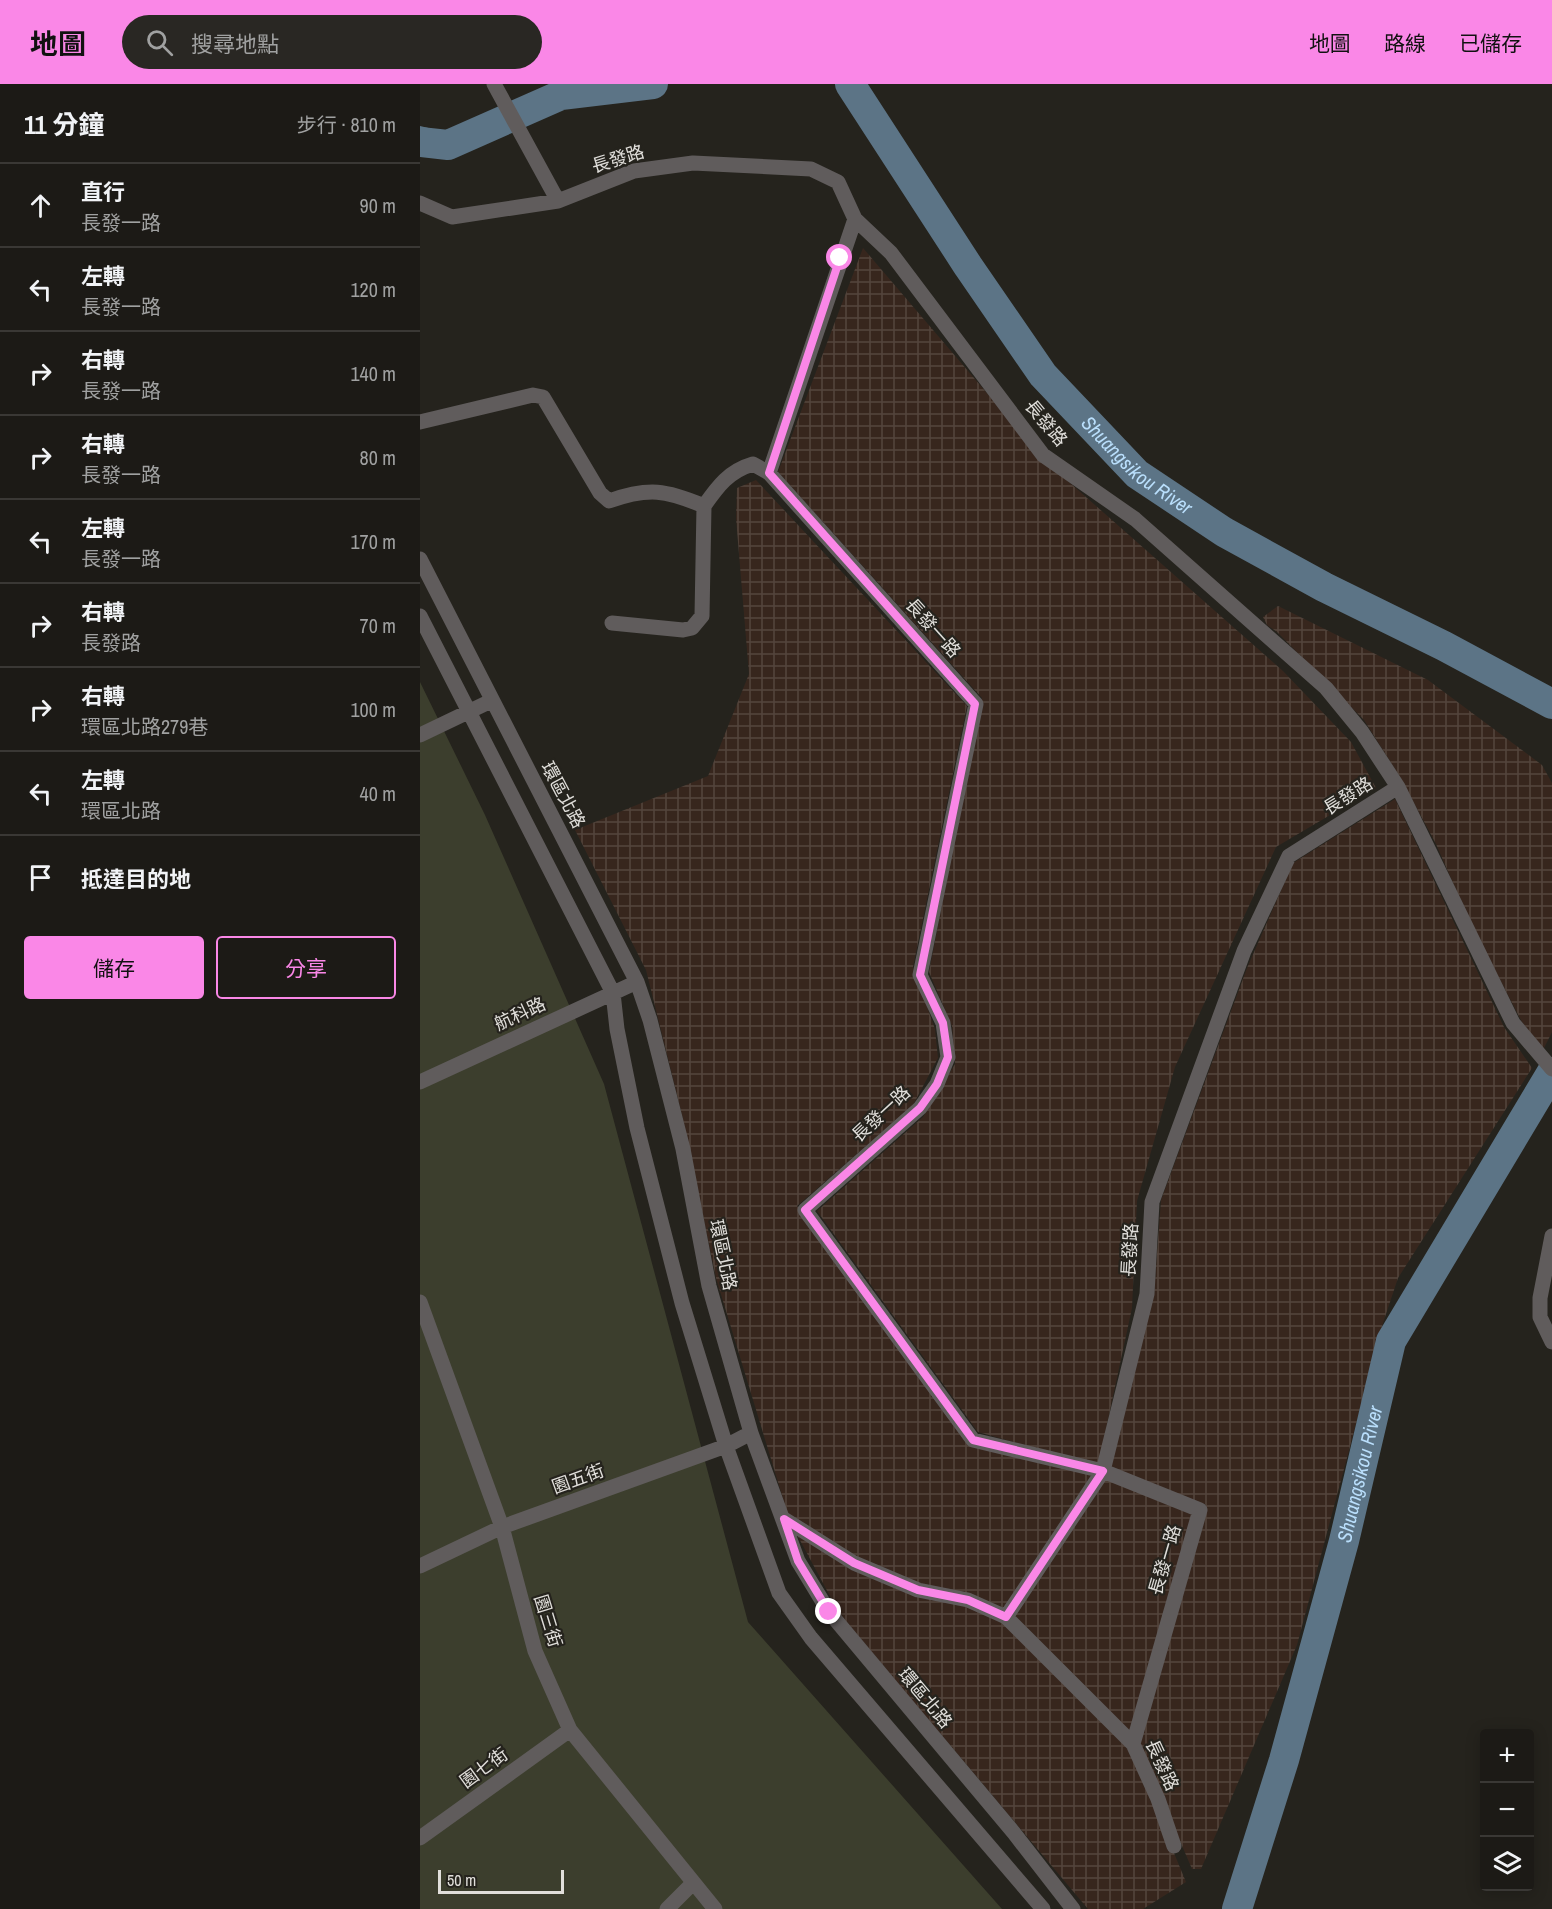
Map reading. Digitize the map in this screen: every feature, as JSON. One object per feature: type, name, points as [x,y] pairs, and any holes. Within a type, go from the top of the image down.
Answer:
[{"type":"street","points":[[494,84],[558,201]]},
{"type":"street","name":"長發路","points":[[420,203],[452,217],[558,201],[634,171],[693,163],[811,169],[838,182],[855,219],[891,253],[1043,456],[1135,519],[1326,688],[1362,732],[1398,788],[1289,856],[1244,951],[1152,1202],[1147,1294],[1103,1471],[1006,1617],[1133,1744],[1158,1799],[1174,1846]]},
{"type":"street","points":[[612,623],[683,630],[692,628],[702,616],[704,506],[723,479],[742,468],[753,464],[769,473],[855,219]]},
{"type":"street","points":[[420,422],[533,395],[543,397],[600,493],[609,501],[635,492],[658,491],[704,506]]},
{"type":"street","name":"長發一路","points":[[769,473],[975,704],[920,975],[943,1023],[948,1057],[937,1084],[920,1108],[805,1210],[973,1440],[1103,1471],[1200,1509],[1133,1744]]},
{"type":"street","name":"環區北路","points":[[420,560],[637,982],[650,1020],[683,1149],[708,1286],[751,1433],[798,1561],[829,1612],[1014,1833],[1072,1909]]},
{"type":"street","points":[[420,616],[613,993],[617,1029],[662,1229],[726,1446],[779,1593],[811,1638],[1043,1909]]},
{"type":"street","points":[[420,735],[491,701]]},
{"type":"street","points":[[1398,788],[1513,1023],[1534,1051],[1552,1069]]},
{"type":"street","name":"航科路","points":[[420,1082],[637,982]]},
{"type":"street","points":[[1552,1236],[1540,1298],[1540,1317],[1552,1342]]},
{"type":"street","name":"園三街","points":[[420,1302],[502,1527],[535,1651],[570,1730],[715,1909]]},
{"type":"street","name":"園五街","points":[[420,1566],[502,1527],[726,1446],[751,1433]]},
{"type":"street","points":[[784,1519],[854,1563],[918,1590],[968,1600],[1006,1617]]},
{"type":"street","name":"園七街","points":[[420,1838],[570,1730]]},
{"type":"street","points":[[667,1909],[693,1883]]},
{"type":"shaded area","points":[[863,248],[1044,460],[1283,671],[1351,742],[1376,788],[1276,847],[1175,1067],[1137,1201],[1132,1308],[1098,1466],[978,1432],[817,1211],[923,1117],[955,1064],[952,1026],[929,972],[982,698],[778,472]]},
{"type":"shaded area","points":[[756,480],[967,706],[913,967],[935,1029],[938,1058],[913,1105],[797,1206],[971,1443],[1097,1475],[1004,1613],[919,1588],[856,1561],[788,1515],[716,1278],[682,1115],[646,970],[575,830],[708,776],[749,674],[736,518],[737,488]]},
{"type":"shaded area","points":[[1278,606],[1428,680],[1542,765],[1552,783],[1552,1032],[1543,1050],[1522,1022],[1470,922],[1436,844],[1400,777],[1364,720],[1277,632],[1267,625],[1263,617]]},
{"type":"shaded area","points":[[1395,799],[1504,1027],[1532,1068],[1398,1278],[1383,1323],[1297,1645],[1201,1869],[1192,1869],[1138,1743],[1206,1505],[1109,1468],[1154,1295],[1161,1200],[1247,968],[1293,863]]},
{"type":"shaded area","points":[[1101,1473],[1196,1512],[1131,1736],[1010,1617]]},
{"type":"shaded area","points":[[795,1531],[852,1566],[968,1600],[1003,1621],[1130,1747],[1186,1882],[1143,1909],[1088,1909],[839,1613]]},
{"type":"green space","points":[[420,682],[485,815],[604,1084],[748,1622],[1002,1909],[420,1909]]},
{"type":"water","points":[[420,126],[445,132],[434,153],[420,151]]},
{"type":"waterway","name":"Shuangsikou River","points":[[420,142],[448,145],[561,95],[653,84]]},
{"type":"waterway","name":"Shuangsikou River","points":[[850,84],[968,266],[1043,375],[1137,474],[1224,532],[1324,587],[1444,646],[1552,704]]},
{"type":"waterway","name":"Shuangsikou River","points":[[1237,1909],[1284,1760],[1344,1541],[1391,1341],[1552,1072]]},
{"type":"route","points":[[829,1612],[798,1561],[784,1519],[854,1563],[918,1590],[968,1600],[1006,1617],[1103,1471],[973,1440],[805,1210],[920,1108],[937,1084],[948,1057],[943,1023],[920,975],[975,704],[769,473],[840,258]]}]
